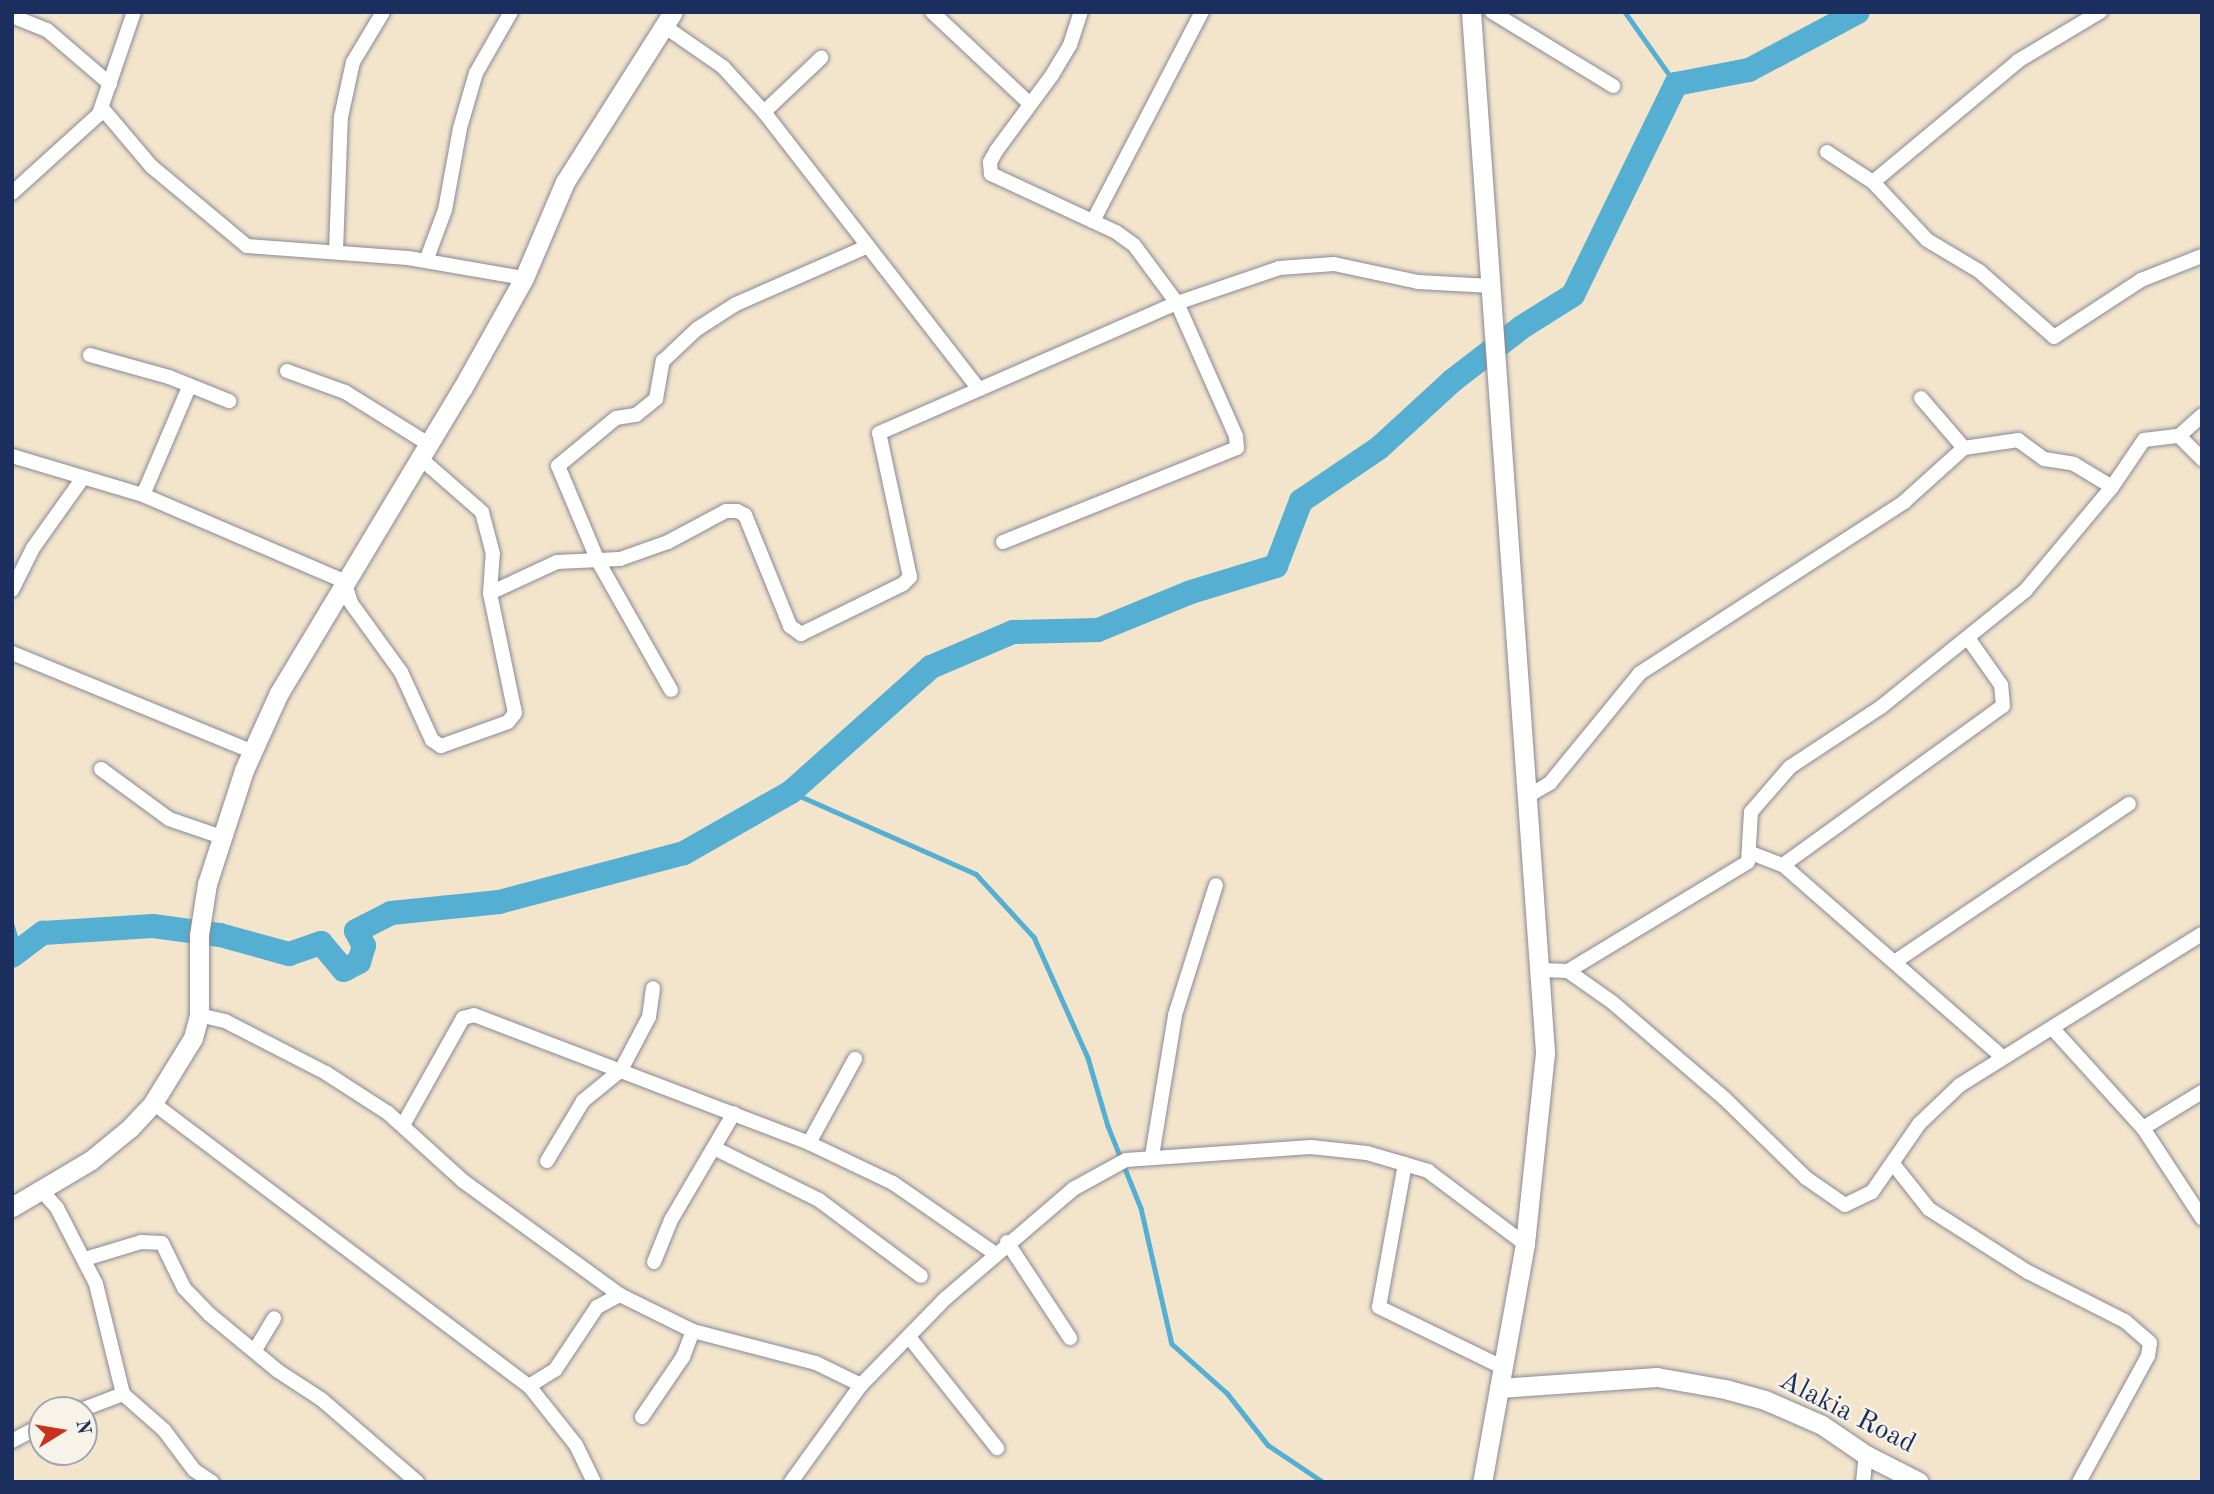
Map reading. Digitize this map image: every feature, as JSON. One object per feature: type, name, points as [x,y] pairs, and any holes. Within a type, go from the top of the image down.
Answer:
[{"type":"street","points":[[12,193],[102,108],[134,12]]},
{"type":"street","points":[[336,251],[341,117],[353,62],[383,12]]},
{"type":"street","points":[[426,261],[445,210],[460,128],[476,73],[511,12]]},
{"type":"street","points":[[932,12],[1030,104]]},
{"type":"street","points":[[1003,542],[1237,448],[1236,436],[1177,303],[1134,245],[1093,221],[991,174],[990,162],[996,151],[1070,45],[1081,12]]},
{"type":"street","points":[[1093,221],[1202,12]]},
{"type":"street","points":[[1471,12],[1526,797],[1541,970],[1544,1084],[1525,1244],[1482,1482]]},
{"type":"street","points":[[1492,12],[1613,86]]},
{"type":"street","points":[[1873,182],[2018,61],[2100,12]]},
{"type":"street","points":[[12,16],[47,30],[110,84]]},
{"type":"street","points":[[12,1207],[91,1160],[153,1103],[193,1038],[199,1015],[199,930],[222,837],[253,752],[279,693],[524,278],[565,182],[668,19],[723,67],[764,112],[977,387]]},
{"type":"street","points":[[764,112],[821,58]]},
{"type":"street","points":[[102,108],[151,166],[247,246],[336,251],[426,261],[524,278]]},
{"type":"street","points":[[1828,152],[1873,182],[1927,240],[1979,271],[2053,337],[2141,280],[2202,256]]},
{"type":"street","points":[[671,690],[598,562],[558,466],[616,418],[636,415],[656,399],[663,361],[697,329],[736,304],[868,246]]},
{"type":"street","points":[[491,593],[557,562],[598,562],[668,541],[726,511],[737,511],[745,515],[790,626],[795,633],[808,631],[903,584],[910,576],[879,433],[977,387],[1091,344],[1177,303],[1247,277],[1311,264],[1334,264],[1418,282],[1491,286]]},
{"type":"street","points":[[90,355],[229,401]]},
{"type":"street","points":[[12,456],[143,495],[344,581],[351,603],[401,672],[435,745],[514,718],[491,593],[493,554],[482,512],[423,450],[345,392],[287,371]]},
{"type":"street","points":[[143,495],[189,387]]},
{"type":"street","points":[[1922,397],[1964,448]]},
{"type":"street","points":[[1568,971],[1748,862],[1751,853],[1748,825],[1755,803],[1790,767],[1881,707],[2025,591],[2112,487],[2144,440],[2179,436],[2202,415]]},
{"type":"street","points":[[2179,436],[2202,459]]},
{"type":"street","points":[[1526,797],[1550,783],[1640,673],[1903,502],[1964,448],[2018,440],[2044,459],[2074,464],[2112,487]]},
{"type":"street","points":[[12,590],[33,548],[82,479]]},
{"type":"street","points":[[1783,865],[2003,705],[2001,685],[1968,638]]},
{"type":"street","points":[[12,653],[253,752]]},
{"type":"street","points":[[101,769],[169,820],[222,837]]},
{"type":"street","points":[[1896,961],[1957,916],[2129,804]]},
{"type":"street","points":[[1751,853],[1783,865],[1896,961],[2001,1056]]},
{"type":"street","points":[[1139,1158],[1175,1015],[1216,885]]},
{"type":"street","points":[[1541,970],[1568,971],[1612,1002],[1724,1098],[1772,1148],[1836,1202],[1856,1202],[1872,1192],[1894,1165],[1919,1124],[1960,1085],[2001,1056],[2054,1030],[2202,934]]},
{"type":"street","points":[[547,1161],[583,1101],[621,1070],[649,1017],[653,988]]},
{"type":"street","points":[[199,1015],[225,1021],[326,1073],[403,1125],[463,1181],[621,1296],[693,1331],[816,1363],[861,1385]]},
{"type":"street","points":[[403,1125],[463,1018],[474,1015],[809,1143],[893,1183],[993,1253]]},
{"type":"street","points":[[2054,1030],[2143,1128],[2202,1218]]},
{"type":"street","points":[[809,1143],[855,1059]]},
{"type":"street","points":[[2143,1128],[2202,1092]]},
{"type":"street","points":[[153,1103],[529,1386],[576,1445],[594,1482]]},
{"type":"street","points":[[654,1262],[671,1220],[734,1113]]},
{"type":"street","points":[[791,1482],[861,1385],[993,1253],[1073,1189],[1139,1158],[1311,1147],[1367,1153],[1405,1164],[1442,1181],[1525,1244]]},
{"type":"street","points":[[714,1149],[819,1200],[921,1276]]},
{"type":"street","points":[[1405,1164],[1379,1307],[1502,1367]]},
{"type":"street","points":[[1894,1165],[1929,1209],[2028,1272],[2135,1327],[2150,1343],[2148,1356],[2079,1482]]},
{"type":"street","points":[[41,1190],[57,1208],[96,1284],[123,1394],[164,1430],[194,1470],[212,1482]]},
{"type":"street","points":[[85,1259],[141,1241],[163,1243],[184,1288],[278,1371],[321,1399],[417,1482]]},
{"type":"street","points":[[1007,1242],[1070,1338]]},
{"type":"street","points":[[529,1386],[555,1370],[597,1307],[621,1296]]},
{"type":"street","points":[[255,1350],[274,1318]]},
{"type":"street","points":[[642,1417],[683,1357],[693,1331]]},
{"type":"street","points":[[909,1337],[997,1448]]},
{"type":"street","name":"Alakia Road","points":[[1499,1388],[1616,1378],[1688,1381],[1784,1407],[1839,1434],[1866,1455],[1919,1482]]},
{"type":"street","points":[[98,1404],[123,1394]]},
{"type":"street","points":[[12,1441],[28,1432]]},
{"type":"street","points":[[1863,1482],[1866,1455]]},
{"type":"street","points":[[184,1482],[194,1470]]},
{"type":"waterway","points":[[1625,12],[1676,84]]},
{"type":"waterway","points":[[12,956],[43,933],[153,926],[220,935],[289,954],[321,943],[344,970],[359,962],[364,946],[356,931],[391,913],[499,902],[684,853],[791,792],[931,667],[1013,632],[1098,630],[1191,592],[1276,566],[1301,501],[1379,448],[1452,381],[1522,327],[1573,295],[1676,84],[1749,70],[1858,12]]},
{"type":"waterway","points":[[791,792],[976,874],[1034,937],[1088,1058],[1108,1126],[1141,1208],[1172,1344],[1227,1393],[1268,1445],[1323,1482]]},
{"type":"waterway","points":[[12,925],[20,951]]}]
